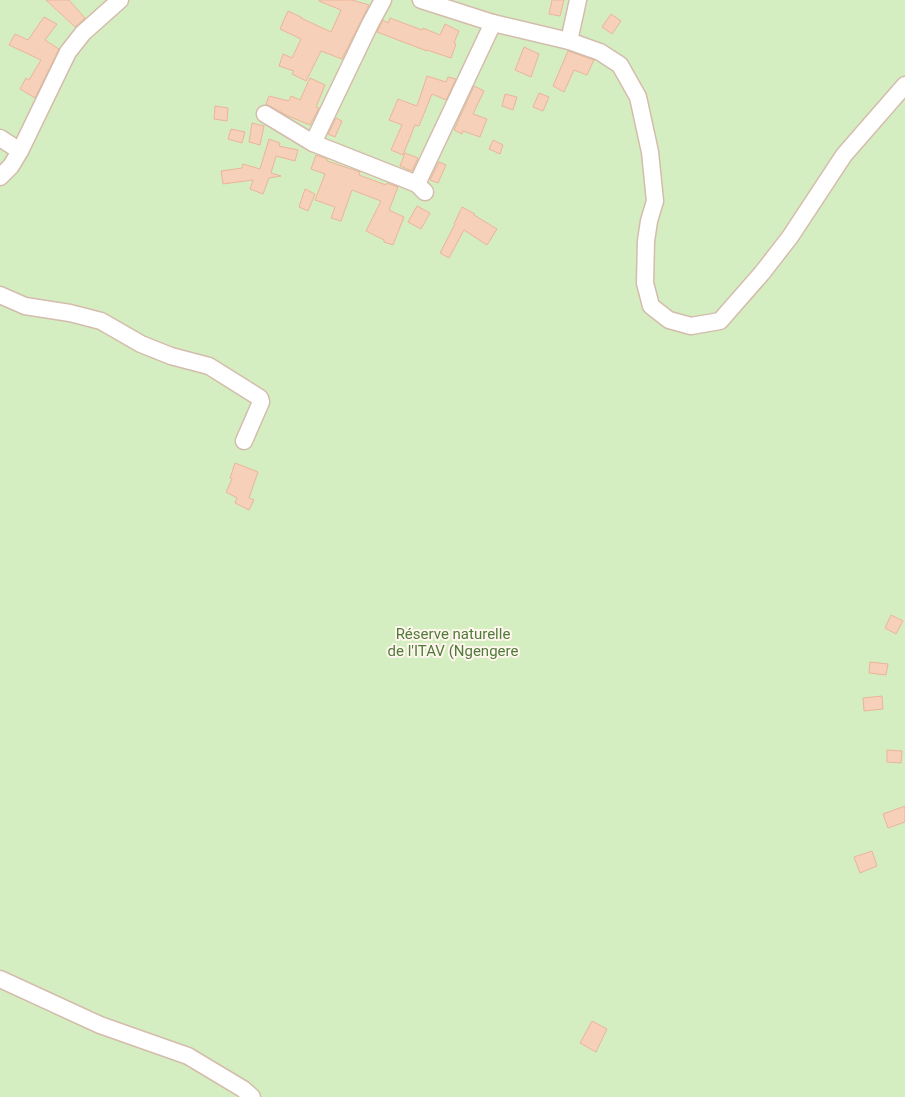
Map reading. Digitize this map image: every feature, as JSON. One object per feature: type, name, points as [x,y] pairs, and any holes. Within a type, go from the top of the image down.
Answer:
[{"type":"street","points":[[0,177],[11,166],[20,151],[68,52],[83,33],[120,0]]},
{"type":"street","points":[[313,144],[370,24],[384,0]]},
{"type":"street","points":[[421,0],[492,23],[569,41],[600,52],[620,65],[638,96],[650,152],[655,201],[646,241],[645,283],[651,306],[669,320],[691,326],[720,320],[762,273],[790,237],[844,155],[905,85]]},
{"type":"street","points":[[569,41],[578,0]]},
{"type":"street","points":[[265,114],[313,144],[421,188],[492,23]]},
{"type":"street","points":[[0,138],[20,151]]},
{"type":"street","points":[[0,295],[26,306],[70,313],[102,321],[141,344],[171,356],[209,366],[223,374],[260,398],[261,402],[244,441]]},
{"type":"street","points":[[0,979],[100,1025],[188,1056],[243,1089],[252,1097]]},
{"type":"green space","name":"Réserve naturelle de l'ITAV (Ngengere","points":[[0,0],[905,0],[905,1097],[0,1097]]},
{"type":"building","points":[[46,0],[69,0],[85,18],[75,27]]},
{"type":"building","points":[[319,0],[352,0],[369,5],[342,59],[321,51],[306,81],[292,74],[294,71],[279,66],[283,54],[292,58],[301,39],[280,29],[288,11],[331,32],[341,10]]},
{"type":"building","points":[[552,0],[564,0],[560,16],[549,14]]},
{"type":"building","points":[[611,14],[621,21],[612,34],[602,27]]},
{"type":"building","points":[[44,17],[57,24],[45,40],[59,49],[35,98],[20,89],[26,78],[29,80],[41,60],[9,45],[15,34],[28,40]]},
{"type":"building","points":[[390,18],[440,35],[445,24],[459,31],[451,58],[377,32],[383,20],[388,23]]},
{"type":"building","points":[[524,47],[539,54],[531,77],[515,70]]},
{"type":"building","points":[[568,51],[594,60],[587,75],[574,70],[564,92],[553,86]]},
{"type":"building","points":[[427,76],[446,82],[448,77],[456,79],[446,100],[432,94],[419,126],[415,125],[403,155],[391,150],[402,125],[389,120],[398,99],[417,106]]},
{"type":"building","points":[[310,78],[325,85],[316,107],[319,108],[310,125],[266,104],[269,96],[289,101],[291,96],[300,100]]},
{"type":"building","points":[[474,86],[484,91],[473,114],[487,119],[480,137],[463,131],[462,134],[454,130]]},
{"type":"building","points":[[539,93],[549,97],[543,111],[533,107]]},
{"type":"building","points":[[505,94],[517,97],[513,110],[502,106]]},
{"type":"building","points":[[215,106],[228,108],[227,121],[214,119]]},
{"type":"building","points":[[336,118],[342,121],[335,137],[328,134]]},
{"type":"building","points":[[252,123],[264,126],[260,145],[249,142]]},
{"type":"building","points":[[231,129],[245,132],[242,143],[228,139]]},
{"type":"building","points":[[269,139],[280,143],[279,146],[298,150],[295,161],[276,156],[271,173],[281,176],[269,178],[263,194],[250,189],[253,180],[223,184],[221,171],[242,168],[243,164],[260,169]]},
{"type":"building","points":[[493,140],[503,145],[500,154],[489,149]]},
{"type":"building","points":[[405,153],[418,158],[412,171],[400,166]]},
{"type":"building","points":[[316,155],[327,159],[327,161],[360,172],[359,175],[386,185],[387,183],[398,187],[389,210],[404,217],[393,245],[366,231],[381,201],[352,190],[341,221],[331,218],[335,207],[315,200],[325,174],[311,169]]},
{"type":"building","points":[[439,162],[446,165],[438,183],[430,180]]},
{"type":"building","points":[[305,189],[315,194],[308,211],[299,207]]},
{"type":"building","points":[[417,206],[430,213],[421,229],[408,222]]},
{"type":"building","points":[[462,207],[497,229],[487,245],[464,230],[449,258],[440,253]]},
{"type":"building","points":[[235,463],[258,472],[249,498],[254,500],[249,510],[235,503],[237,498],[226,492],[232,479],[230,478]]},
{"type":"building","points":[[891,615],[903,621],[896,634],[885,628]]},
{"type":"building","points":[[870,662],[888,664],[886,675],[869,673]]},
{"type":"building","points":[[882,696],[883,709],[864,711],[863,698]]},
{"type":"building","points":[[887,750],[902,751],[901,763],[887,762]]},
{"type":"building","points":[[905,806],[905,822],[888,828],[883,814]]},
{"type":"building","points":[[872,851],[877,866],[860,873],[854,857]]},
{"type":"building","points":[[592,1021],[607,1029],[596,1052],[580,1043]]}]
